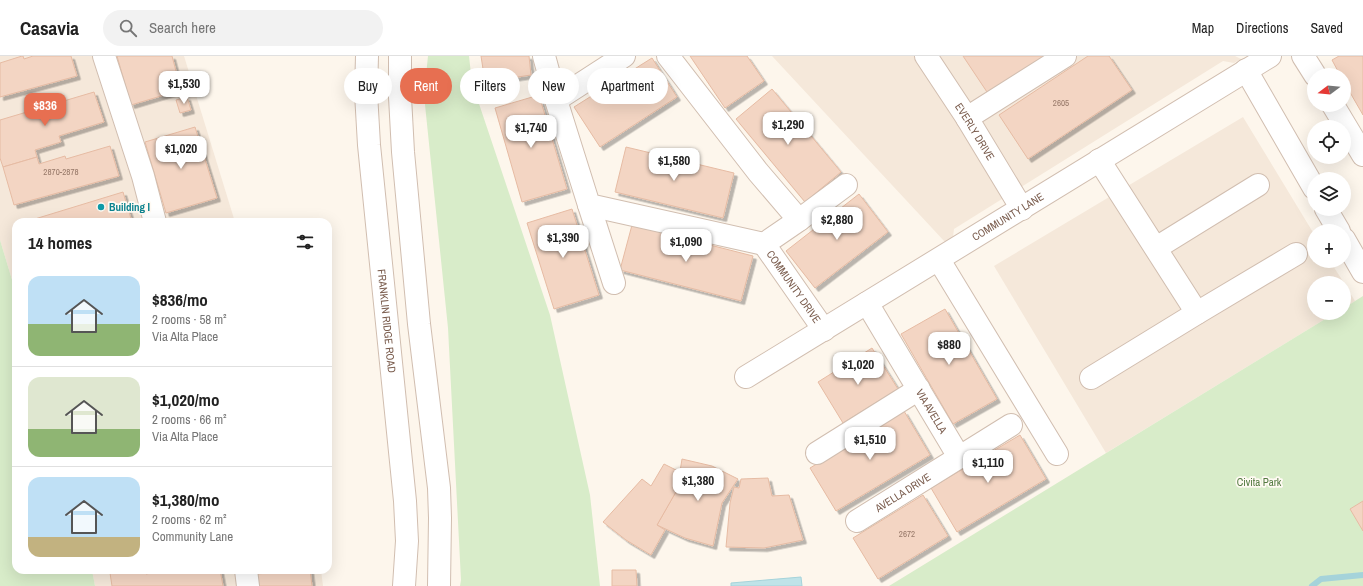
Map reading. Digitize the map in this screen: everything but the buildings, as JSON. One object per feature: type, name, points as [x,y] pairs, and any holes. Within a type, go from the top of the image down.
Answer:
[{"type":"street","points":[[104,56],[143,176],[154,218]]},
{"type":"street","name":"FRANKLIN RIDGE ROAD","points":[[367,56],[366,93],[369,145],[406,502],[407,541],[404,586]]},
{"type":"street","points":[[400,56],[400,97],[403,152],[419,324],[439,488],[439,586]]},
{"type":"street","points":[[544,56],[547,68]]},
{"type":"street","points":[[579,85],[624,56]]},
{"type":"street","points":[[668,56],[758,172],[799,220]]},
{"type":"street","name":"EVERLY DRIVE","points":[[926,56],[967,118],[1022,209]]},
{"type":"street","points":[[967,118],[1065,56]]},
{"type":"street","name":"COMMUNITY LANE","points":[[746,377],[868,304],[1270,56]]},
{"type":"street","points":[[1303,56],[1311,68]]},
{"type":"street","points":[[1246,70],[1307,176]]},
{"type":"street","points":[[557,104],[614,283]]},
{"type":"street","points":[[1337,112],[1363,154]]},
{"type":"street","points":[[1100,160],[1197,313]]},
{"type":"street","points":[[589,205],[764,244],[846,185]]},
{"type":"street","points":[[1156,248],[1258,185]]},
{"type":"street","name":"COMMUNITY DRIVE","points":[[764,244],[824,330]]},
{"type":"street","points":[[1351,251],[1363,272]]},
{"type":"street","points":[[1091,378],[1296,254]]},
{"type":"street","points":[[939,260],[1057,454]]},
{"type":"street","name":"VIA AVELLA","points":[[868,304],[959,457]]},
{"type":"street","points":[[817,453],[919,389]]},
{"type":"street","name":"AVELLA DRIVE","points":[[856,521],[1011,425]]},
{"type":"street","points":[[246,574],[248,586]]},
{"type":"shaded area","points":[[0,56],[184,56],[234,218],[12,218],[12,280],[0,240]]},
{"type":"shaded area","points":[[772,56],[1235,56],[1241,59],[1234,63],[1223,61],[954,229],[953,237],[945,242]]},
{"type":"shaded area","points":[[1243,117],[1308,224],[1307,268],[1334,268],[1340,276],[1307,276],[1307,320],[1324,320],[1106,453],[994,266]]},
{"type":"shaded area","points":[[1351,294],[1355,301],[1351,304]]},
{"type":"shaded area","points":[[93,574],[322,574],[323,586],[95,586]]},
{"type":"green space","points":[[428,56],[469,56],[470,68],[460,68],[460,104],[479,104],[550,315],[590,495],[600,586],[460,586],[461,580],[448,328],[425,104],[452,104],[452,68],[427,68]]},
{"type":"green space","points":[[0,240],[12,280],[12,574],[93,574],[95,586],[0,586]]},
{"type":"green space","name":"Civita Park","points":[[1363,296],[1363,586],[889,586],[1324,320],[1351,320],[1351,304]]},
{"type":"water","points":[[801,577],[802,586],[731,586],[731,583]]},
{"type":"waterway","points":[[1312,586],[1321,579],[1363,575]]},
{"type":"place","name":"Building I","points":[[101,207]]}]
